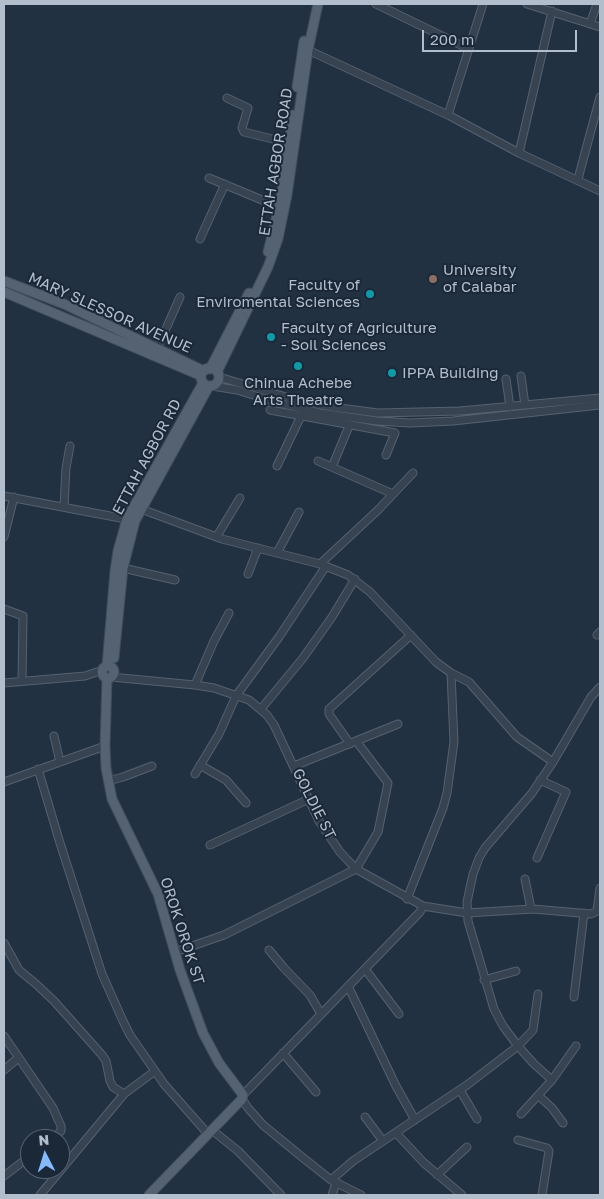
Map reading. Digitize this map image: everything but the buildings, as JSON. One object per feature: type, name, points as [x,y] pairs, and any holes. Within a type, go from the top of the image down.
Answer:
[{"type":"main road","name":"ETTAH AGBOR ROAD","points":[[209,378],[270,246],[279,207],[301,58],[312,4]]},
{"type":"main road","name":"ETTAH AGBOR ROAD","points":[[209,378],[261,283],[278,239],[287,195],[308,50],[318,4]]},
{"type":"main road","name":"MARY SLESSOR AVENUE","points":[[4,280],[64,304],[157,348],[209,378]]},
{"type":"main road","name":"MARY SLESSOR AVENUE","points":[[4,292],[209,378]]},
{"type":"main road","name":"ETTAH AGBOR RD","points":[[108,672],[131,520],[141,509],[209,378]]},
{"type":"main road","name":"ETTAH AGBOR RD","points":[[108,672],[118,551],[131,520],[209,378]]},
{"type":"main road","name":"OROK OROK ST","points":[[108,672],[105,746],[108,781],[112,799],[158,894],[183,978],[203,1032],[220,1063],[243,1097]]},
{"type":"main road","points":[[150,1195],[243,1097]]},
{"type":"street","points":[[376,4],[469,49]]},
{"type":"street","points":[[448,115],[483,4]]},
{"type":"street","points":[[527,4],[600,27]]},
{"type":"street","points":[[590,24],[597,4]]},
{"type":"street","points":[[519,153],[552,11]]},
{"type":"street","points":[[308,50],[448,115],[519,153],[600,191]]},
{"type":"street","points":[[578,180],[600,97]]},
{"type":"street","points":[[227,98],[248,109],[242,128],[244,132],[288,143]]},
{"type":"street","points":[[208,178],[279,207]]},
{"type":"street","points":[[200,239],[225,184]]},
{"type":"street","points":[[157,348],[180,297]]},
{"type":"street","points":[[521,376],[525,405]]},
{"type":"street","points":[[209,378],[237,390],[279,403],[328,414],[377,421],[410,423],[453,421],[600,405]]},
{"type":"street","points":[[209,378],[299,401],[362,411],[397,413],[434,413],[600,398]]},
{"type":"street","points":[[506,379],[510,407]]},
{"type":"street","points":[[270,410],[395,434],[386,456]]},
{"type":"street","points":[[277,466],[300,416]]},
{"type":"street","points":[[332,467],[349,426]]},
{"type":"street","points":[[64,507],[66,468],[70,446]]},
{"type":"street","points":[[318,461],[393,494]]},
{"type":"street","points":[[195,774],[219,734],[236,696],[279,637],[323,565],[413,473]]},
{"type":"street","points":[[4,496],[131,520]]},
{"type":"street","points":[[4,536],[14,498]]},
{"type":"street","points":[[217,536],[240,498]]},
{"type":"street","points":[[141,509],[217,536],[323,565],[355,579],[370,592],[436,662],[451,673],[469,682],[517,737],[553,762]]},
{"type":"street","points":[[277,553],[299,512]]},
{"type":"street","points":[[248,574],[258,548]]},
{"type":"street","points":[[123,568],[175,580]]},
{"type":"street","points":[[261,710],[332,618],[355,579]]},
{"type":"street","points":[[4,609],[21,614],[23,618],[22,681]]},
{"type":"street","points":[[195,685],[214,641],[229,613]]},
{"type":"street","points":[[175,952],[224,935],[356,869],[378,832],[388,783],[329,714],[329,708],[411,635]]},
{"type":"street","name":"GOLDIE ST","points":[[4,683],[85,676],[108,672],[127,677],[214,688],[248,700],[261,710],[274,725],[308,799],[329,836],[340,852],[356,869],[422,906],[467,913],[531,909],[584,913]]},
{"type":"street","points":[[408,899],[447,793],[454,742],[451,673]]},
{"type":"street","points":[[552,1080],[518,1046],[494,1009],[484,980],[467,913],[470,887],[479,858],[485,848],[532,793],[553,762],[591,697],[600,686]]},
{"type":"street","points":[[294,766],[398,724]]},
{"type":"street","points":[[54,736],[60,762]]},
{"type":"street","points":[[4,782],[105,746]]},
{"type":"street","points":[[200,765],[226,780],[246,803]]},
{"type":"street","points":[[108,781],[152,766]]},
{"type":"street","points":[[38,770],[102,974],[130,1034],[164,1084],[210,1132],[244,1156],[280,1195]]},
{"type":"street","points":[[537,858],[566,792],[540,780]]},
{"type":"street","points":[[210,845],[308,799]]},
{"type":"street","points":[[525,879],[531,909]]},
{"type":"street","points":[[574,997],[584,913],[592,914],[596,911],[600,888]]},
{"type":"street","points":[[361,1195],[334,1181],[263,1125],[248,1108],[243,1097],[283,1053],[423,909],[422,906]]},
{"type":"street","points":[[4,943],[18,970],[50,997],[102,1054],[106,1061],[113,1088],[124,1094]]},
{"type":"street","points":[[270,950],[310,995],[321,1014]]},
{"type":"street","points":[[365,969],[398,1014]]},
{"type":"street","points":[[484,980],[516,970]]},
{"type":"street","points":[[348,986],[396,1086],[415,1120]]},
{"type":"street","points":[[332,1195],[334,1181],[353,1162],[460,1090],[518,1046],[533,1030],[538,994]]},
{"type":"street","points":[[4,1038],[52,1108],[61,1129]]},
{"type":"street","points":[[521,1114],[552,1080],[576,1046]]},
{"type":"street","points":[[283,1053],[316,1092]]},
{"type":"street","points":[[4,1070],[18,1058]]},
{"type":"street","points":[[40,1195],[124,1094],[155,1071]]},
{"type":"street","points":[[460,1090],[478,1119]]},
{"type":"street","points":[[539,1096],[564,1122]]},
{"type":"street","points":[[365,1117],[384,1141]]},
{"type":"street","points":[[396,1133],[424,1163],[462,1195]]},
{"type":"street","points":[[518,1140],[547,1148],[550,1151],[542,1195]]},
{"type":"street","points":[[437,1175],[466,1147]]},
{"type":"street","points":[[4,1176],[20,1164]]},
{"type":"place","name":"University of Calabar","points":[[433,279]]},
{"type":"place","name":"Faculty of Enviromental Sciences","points":[[370,294]]},
{"type":"place","name":"Faculty of Agriculture - Soil Sciences","points":[[271,337]]},
{"type":"place","name":"Chinua Achebe Arts Theatre","points":[[298,366]]},
{"type":"place","name":"IPPA Building","points":[[392,373]]}]
